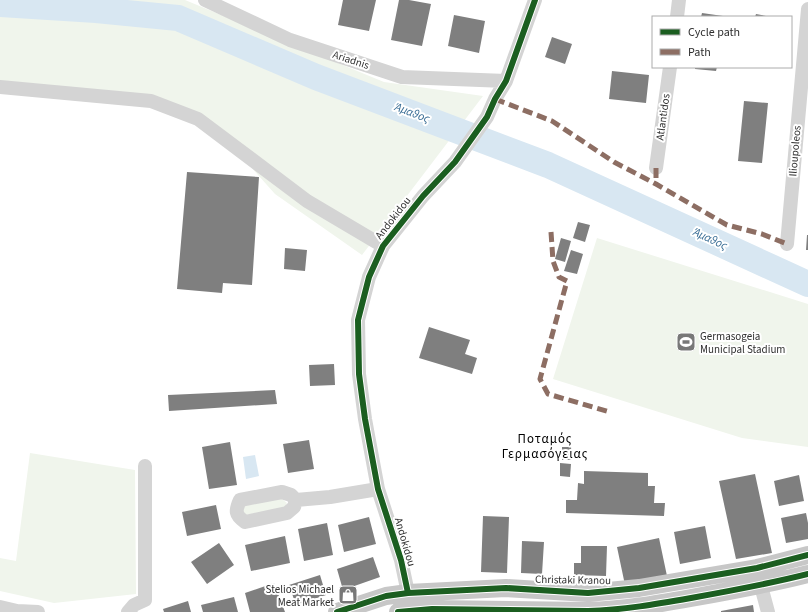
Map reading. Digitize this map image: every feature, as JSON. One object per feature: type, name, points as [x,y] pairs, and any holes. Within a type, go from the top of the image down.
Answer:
[{"type":"main road","name":"Christaki Kranou","points":[[337,612],[386,596],[408,593],[506,588],[573,592],[611,592],[757,568],[808,555]]},
{"type":"main road","points":[[398,612],[432,609],[503,611],[613,610],[642,607],[761,586],[808,574]]},
{"type":"street","name":"Ariadnis","points":[[205,0],[224,4],[290,40],[402,77],[506,81]]},
{"type":"street","name":"Andokidou","points":[[408,593],[401,560],[378,488],[365,418],[359,374],[358,320],[369,277],[383,246],[423,196],[455,162],[487,118],[495,99],[506,81],[535,0]]},
{"type":"street","points":[[677,16],[679,0]]},
{"type":"street","name":"Ilioupoleos","points":[[787,244],[808,9]]},
{"type":"street","name":"Atlantidos","points":[[656,168],[670,68]]},
{"type":"street","points":[[0,87],[151,101],[198,119],[306,201],[383,246]]},
{"type":"street","points":[[133,610],[145,600],[144,466]]},
{"type":"street","points":[[296,500],[330,497],[378,488]]},
{"type":"street","points":[[761,586],[768,612]]},
{"type":"street","points":[[503,611],[506,588]]},
{"type":"street","points":[[0,607],[17,611],[38,612]]},
{"type":"shaded area","points":[[0,0],[185,0],[384,82],[483,96],[362,255],[275,194],[208,119],[147,97],[0,89]]},
{"type":"shaded area","name":"Germasogeia Municipal Stadium","points":[[597,238],[808,304],[808,447],[742,438],[553,379]]},
{"type":"shaded area","points":[[30,453],[135,470],[136,594],[54,603],[0,591],[0,558],[16,561]]},
{"type":"shaded area","points":[[255,455],[259,476],[246,479],[243,457]]},
{"type":"shaded area","points":[[282,499],[287,503],[284,508],[246,515],[241,509],[243,506]]},
{"type":"building","points":[[343,0],[376,0],[369,31],[338,25]]},
{"type":"building","points":[[399,0],[409,0],[431,4],[422,46],[391,40]]},
{"type":"building","points":[[702,13],[723,16],[701,16]]},
{"type":"building","points":[[756,14],[766,16],[755,16]]},
{"type":"building","points":[[454,15],[485,21],[479,53],[448,46]]},
{"type":"building","points":[[552,37],[572,44],[565,64],[545,57]]},
{"type":"building","points":[[695,68],[717,68],[716,71]]},
{"type":"building","points":[[612,71],[649,75],[646,103],[609,99]]},
{"type":"building","points":[[744,101],[768,103],[762,163],[738,161]]},
{"type":"building","points":[[187,172],[259,177],[252,285],[223,283],[222,293],[177,289]]},
{"type":"building","points":[[578,222],[590,225],[585,242],[573,238]]},
{"type":"building","points":[[807,235],[808,250],[806,250]]},
{"type":"building","points":[[561,238],[571,241],[565,262],[555,259]]},
{"type":"building","points":[[285,248],[307,250],[305,271],[284,269]]},
{"type":"building","points":[[571,250],[583,254],[577,274],[564,271]]},
{"type":"building","points":[[429,327],[470,340],[465,354],[477,358],[472,374],[419,358]]},
{"type":"building","points":[[334,364],[335,385],[310,386],[309,365]]},
{"type":"building","points":[[275,390],[277,404],[169,411],[168,395]]},
{"type":"building","points":[[309,440],[314,469],[288,473],[283,444]]},
{"type":"building","points":[[230,442],[237,485],[209,489],[202,447]]},
{"type":"building","points":[[562,447],[571,447],[572,460],[562,460]]},
{"type":"building","points":[[560,463],[571,464],[570,477],[560,476]]},
{"type":"building","points":[[584,471],[648,473],[648,486],[655,486],[654,503],[665,503],[664,516],[566,513],[566,500],[577,500],[578,483],[584,484]]},
{"type":"building","points":[[755,474],[772,553],[736,559],[719,481]]},
{"type":"building","points":[[799,475],[804,501],[779,506],[774,481]]},
{"type":"building","points":[[216,505],[221,529],[187,536],[182,512]]},
{"type":"building","points":[[806,513],[808,523],[808,539],[786,543],[781,518]]},
{"type":"building","points":[[483,516],[509,517],[507,573],[481,572]]},
{"type":"building","points":[[369,517],[376,544],[344,552],[338,525]]},
{"type":"building","points":[[327,523],[333,555],[304,561],[298,529]]},
{"type":"building","points":[[705,526],[711,558],[680,564],[674,532]]},
{"type":"building","points":[[285,536],[290,563],[251,571],[245,545]]},
{"type":"building","points":[[659,538],[667,576],[625,585],[617,547]]},
{"type":"building","points":[[522,541],[544,542],[542,574],[521,573]]},
{"type":"building","points":[[219,543],[234,565],[207,584],[191,562]]},
{"type":"building","points":[[581,546],[607,546],[606,576],[574,575],[574,563],[581,563]]},
{"type":"building","points":[[373,557],[380,577],[343,590],[337,569]]},
{"type":"building","points":[[320,575],[326,595],[296,605],[289,585]]},
{"type":"building","points":[[274,583],[285,612],[250,612],[245,593]]},
{"type":"building","points":[[234,597],[238,612],[203,612],[201,605]]},
{"type":"building","points":[[188,601],[191,612],[164,612],[163,609]]},
{"type":"building","points":[[753,605],[754,612],[721,612],[721,611]]},
{"type":"waterway","name":"Άμαθος","points":[[0,4],[96,10],[178,18],[316,77],[548,165],[808,284]]},
{"type":"marked path","points":[[495,99],[552,121],[614,162],[656,184],[727,225],[762,234],[787,244]]},
{"type":"marked path","points":[[656,168],[656,184]]},
{"type":"marked path","points":[[551,232],[553,261],[559,277],[567,281],[540,379],[548,394],[610,412]]},
{"type":"cycle path","points":[[408,593],[401,560],[378,489],[365,419],[359,374],[358,320],[369,277],[383,246],[423,196],[455,162],[487,117],[495,99],[506,81],[535,0]]},
{"type":"cycle path","points":[[337,612],[386,596],[408,593],[506,588],[588,593],[639,588],[757,568],[808,555]]},
{"type":"cycle path","points":[[398,612],[432,609],[588,611],[614,609],[720,593],[808,574]]},
{"type":"place","name":"Germasogeia Municipal Stadium","points":[[686,342]]},
{"type":"place","name":"Stelios Michael Meat Market","points":[[348,595]]},
{"type":"district","name":"Ποταμός Γερμασόγειας","points":[[545,446]]}]
